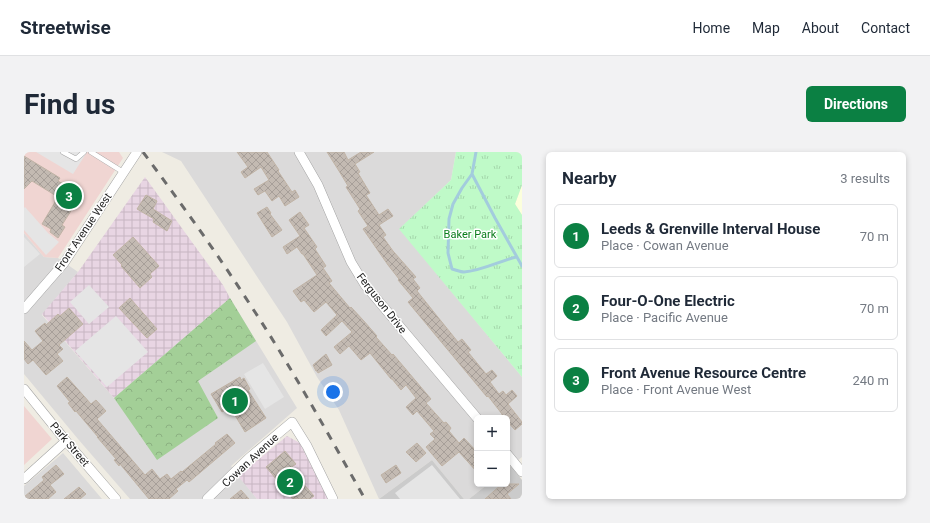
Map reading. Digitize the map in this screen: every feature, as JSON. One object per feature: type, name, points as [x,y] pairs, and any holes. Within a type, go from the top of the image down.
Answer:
[{"type":"street","name":"Front Avenue West","points":[[24,309],[64,263],[137,152]]},
{"type":"street","name":"Ferguson Drive","points":[[299,152],[318,184],[351,262],[365,285],[474,415]]},
{"type":"street","name":"Park Street","points":[[24,389],[116,499]]},
{"type":"street","name":"Cowan Avenue","points":[[207,499],[250,458],[292,422],[307,446],[333,499]]},
{"type":"street","points":[[24,479],[66,441]]},
{"type":"street","points":[[510,458],[522,472]]},
{"type":"lane","points":[[63,152],[76,159],[84,152]]},
{"type":"lane","points":[[91,152],[124,172]]},
{"type":"shaded area","points":[[24,152],[119,152],[123,158],[58,258],[44,257],[24,233]]},
{"type":"shaded area","points":[[36,152],[87,152],[73,174]]},
{"type":"shaded area","points":[[162,152],[456,152],[451,180],[400,229],[522,377],[522,457],[510,467],[510,415],[474,415],[474,487],[484,487],[469,499],[464,499],[432,460],[379,499],[339,410],[317,377],[287,322],[181,161]]},
{"type":"shaded area","points":[[145,177],[223,285],[230,298],[114,398],[42,314],[78,272]]},
{"type":"shaded area","points":[[522,185],[522,215],[515,204]]},
{"type":"shaded area","points":[[25,207],[48,233],[59,242],[46,255],[24,230]]},
{"type":"shaded area","points":[[24,233],[44,257],[58,258],[78,272],[42,315],[114,398],[230,298],[297,408],[231,466],[257,499],[130,499],[24,374]]},
{"type":"shaded area","points":[[24,237],[40,254],[24,267]]},
{"type":"shaded area","points":[[89,285],[109,307],[89,324],[70,302]]},
{"type":"shaded area","points":[[116,316],[148,352],[107,387],[75,351]]},
{"type":"shaded area","points":[[263,363],[284,397],[265,409],[244,374]]},
{"type":"shaded area","points":[[24,406],[52,439],[24,465]]},
{"type":"shaded area","points":[[287,436],[300,443],[328,499],[257,499],[238,476]]},
{"type":"shaded area","points":[[63,453],[102,499],[24,499],[24,486]]},
{"type":"shaded area","points":[[432,460],[464,499],[379,499]]},
{"type":"shaded area","points":[[432,465],[460,499],[400,499],[395,493]]},
{"type":"shaded area","points":[[511,466],[522,480],[522,499],[469,499],[484,487],[510,487]]},
{"type":"green space","name":"Baker Park","points":[[456,152],[522,152],[522,185],[515,204],[522,215],[522,377],[399,229],[451,180]]},
{"type":"green space","points":[[230,298],[256,341],[198,381],[218,418],[157,460],[114,398]]},
{"type":"building","points":[[237,152],[267,152],[292,192],[295,190],[299,197],[285,206],[279,196],[272,201],[265,191],[258,195],[254,189],[269,180],[261,167],[245,178],[241,172],[248,167]]},
{"type":"building","points":[[327,152],[344,152],[348,160],[361,152],[374,152],[355,164],[360,172],[358,173],[370,193],[366,195],[379,215],[388,209],[393,216],[379,225],[386,235],[383,237],[416,277],[413,279],[420,288],[417,291],[458,342],[462,339],[471,350],[468,352],[486,374],[492,370],[497,376],[490,382],[499,394],[503,391],[506,395],[512,390],[517,396],[508,404],[522,422],[522,424],[515,430],[510,424],[510,415],[502,415],[488,396],[487,397],[408,302],[413,298],[398,280],[399,279],[363,229],[368,226],[358,211],[360,209],[346,187],[348,186]]},
{"type":"building","points":[[24,156],[60,178],[58,181],[81,195],[62,225],[65,227],[58,238],[50,232],[51,229],[42,224],[58,197],[32,181],[24,189]]},
{"type":"building","points":[[146,195],[157,201],[153,209],[172,221],[167,231],[153,222],[154,219],[137,209]]},
{"type":"building","points":[[267,207],[271,213],[270,214],[282,230],[272,237],[257,213]]},
{"type":"building","points":[[300,212],[309,225],[304,228],[317,247],[315,249],[326,266],[323,268],[332,281],[329,283],[431,399],[426,403],[444,423],[446,422],[451,428],[449,431],[459,443],[464,438],[474,449],[474,469],[459,452],[442,466],[426,447],[435,439],[430,434],[434,431],[417,411],[413,415],[406,407],[416,398],[406,385],[401,390],[370,353],[361,360],[349,346],[340,354],[334,347],[352,332],[342,321],[326,336],[321,330],[337,315],[326,302],[314,312],[304,300],[301,302],[293,291],[317,275],[297,247],[287,254],[283,247],[300,236],[289,220]]},
{"type":"building","points":[[133,237],[159,266],[150,274],[152,277],[140,288],[113,255]]},
{"type":"building","points":[[130,298],[157,329],[147,338],[119,308]]},
{"type":"building","points":[[69,308],[83,324],[59,345],[63,349],[57,354],[63,361],[46,375],[33,360],[28,364],[24,359],[24,341],[32,350],[43,341],[35,331],[45,323],[46,325],[58,314],[60,316]]},
{"type":"building","points":[[326,354],[332,365],[318,373],[313,365]]},
{"type":"building","points":[[67,377],[91,404],[96,400],[106,411],[97,419],[145,475],[152,469],[160,479],[167,474],[171,479],[181,471],[182,472],[227,434],[235,443],[189,482],[187,480],[176,489],[178,491],[169,499],[149,499],[120,464],[119,466],[114,460],[116,459],[68,403],[70,402],[57,386]]},
{"type":"building","points":[[240,377],[241,380],[244,378],[250,389],[248,390],[266,418],[245,432],[230,407],[222,412],[211,394]]},
{"type":"building","points":[[417,443],[426,453],[416,462],[406,452]]},
{"type":"building","points":[[285,451],[296,464],[290,468],[314,496],[310,499],[293,499],[266,467]]},
{"type":"building","points":[[56,465],[64,474],[50,485],[56,492],[48,499],[24,499],[24,497],[44,480],[42,477]]},
{"type":"building","points":[[396,465],[401,473],[386,483],[381,475]]},
{"type":"building","points":[[510,484],[519,484],[507,494],[511,499],[485,499],[499,487],[510,487]]},
{"type":"building","points":[[79,487],[86,494],[80,499],[64,499]]},
{"type":"building","points":[[241,490],[249,499],[230,499]]},
{"type":"waterway","points":[[476,152],[472,174],[522,266]]},
{"type":"waterway","points":[[472,174],[453,204],[449,219],[448,253],[452,269],[463,272],[470,271],[484,268],[516,257]]},
{"type":"railway","points":[[143,152],[212,247],[266,329],[310,401],[365,499]]},
{"type":"place","name":"Front Avenue Resource Centre","points":[[69,196]]},
{"type":"place","name":"Leeds & Grenville Interval House","points":[[235,401]]},
{"type":"place","name":"Four-O-One Electric","points":[[290,482]]}]
